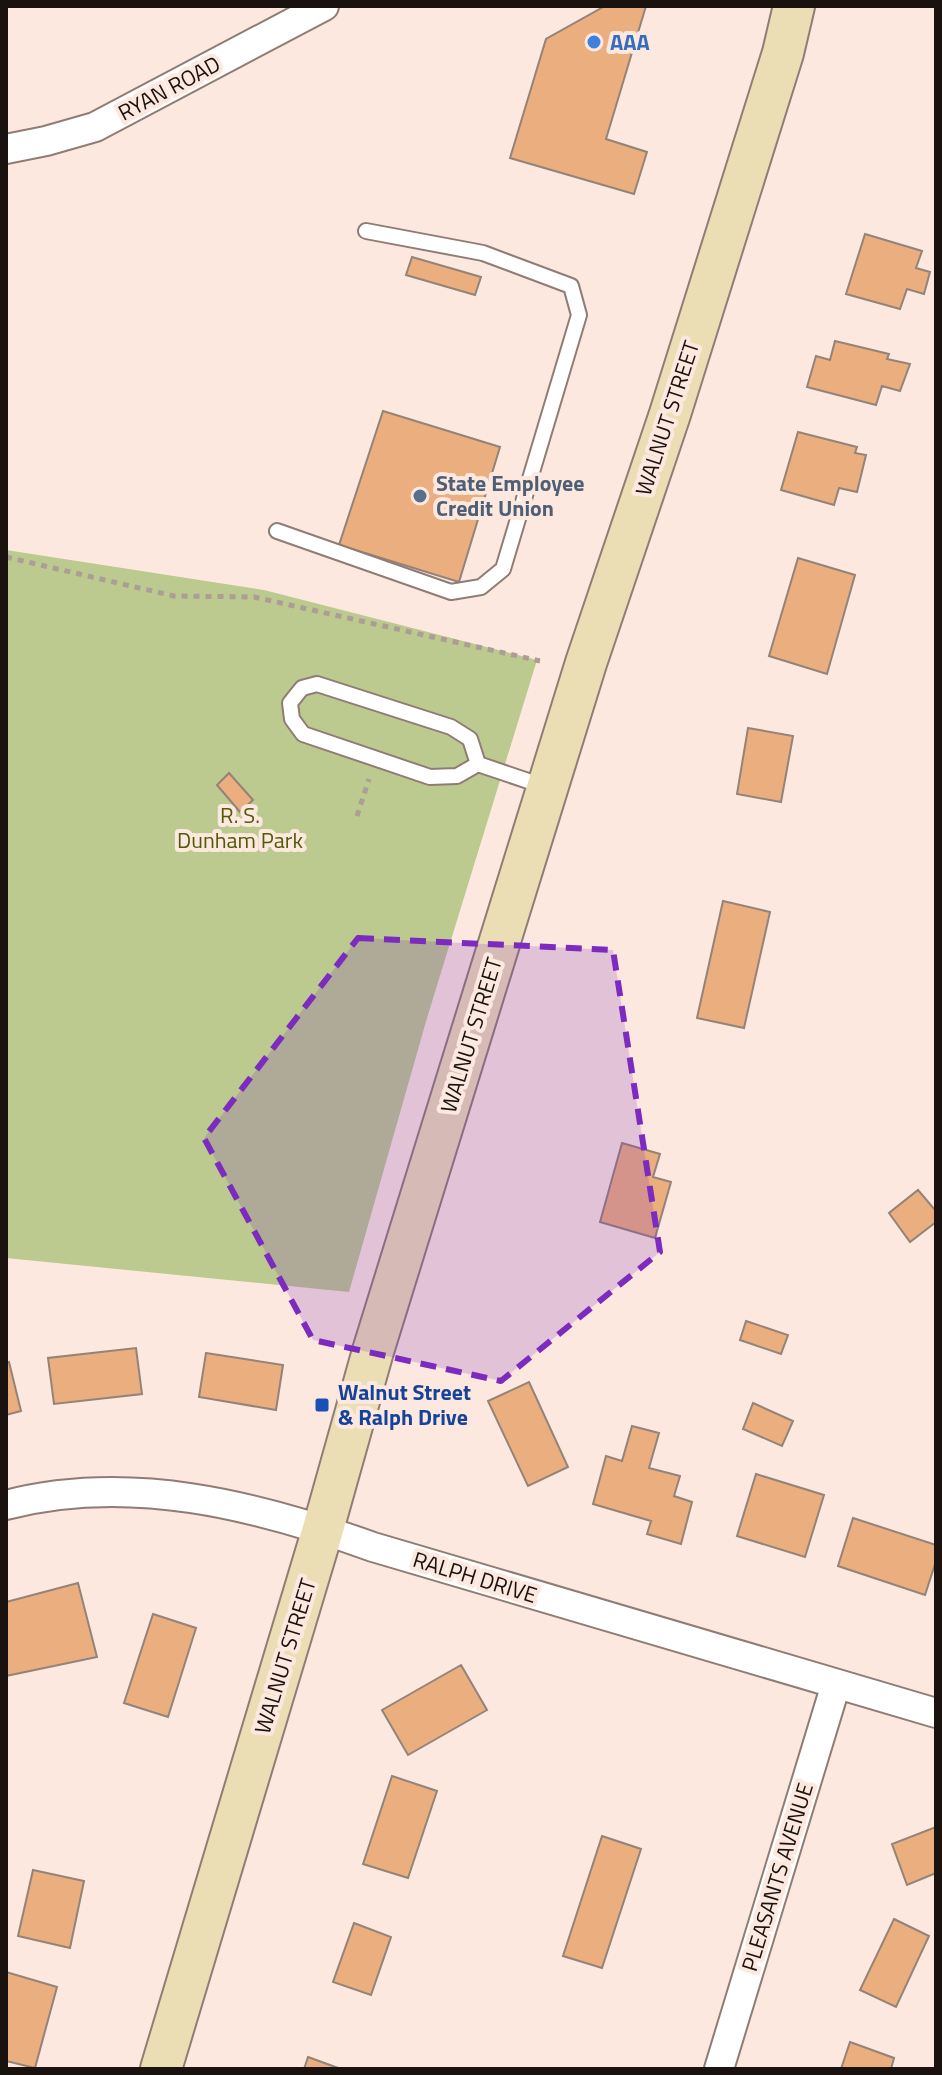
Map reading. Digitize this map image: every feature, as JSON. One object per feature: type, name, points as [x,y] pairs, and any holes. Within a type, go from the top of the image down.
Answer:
[{"type":"main road","name":"WALNUT STREET","points":[[161,2069],[323,1529],[373,1351],[548,787],[783,53],[794,6]]},
{"type":"street","name":"RYAN ROAD","points":[[6,149],[95,127],[324,6]]},
{"type":"street","name":"RALPH DRIVE","points":[[6,1505],[53,1496],[109,1492],[160,1493],[229,1504],[323,1529],[373,1547],[936,1713]]},
{"type":"street","name":"PLEASANTS AVENUE","points":[[719,2069],[836,1684]]},
{"type":"lane","points":[[277,531],[451,592],[481,587],[503,569],[561,379],[579,315],[571,286],[483,253],[366,231]]},
{"type":"lane","points":[[478,764],[470,739],[451,727],[317,684],[302,688],[290,703],[292,719],[303,734],[430,777],[457,776],[478,764],[548,787]]},
{"type":"path","points":[[6,557],[174,596],[254,597],[540,661]]},
{"type":"path","points":[[357,816],[375,759]]},
{"type":"highlighted area","points":[[358,938],[613,950],[660,1252],[501,1381],[313,1340],[204,1138]]},
{"type":"green space","name":"R. S. Dunham Park","points":[[6,550],[264,590],[537,660],[427,1018],[349,1292],[6,1258]]},
{"type":"building","points":[[605,6],[646,6],[606,139],[647,152],[634,194],[510,158],[546,39]]},
{"type":"building","points":[[865,234],[922,251],[916,268],[930,272],[924,294],[907,289],[900,309],[846,294]]},
{"type":"building","points":[[412,257],[481,277],[475,295],[406,275]]},
{"type":"building","points":[[835,341],[889,354],[887,359],[910,364],[900,391],[882,386],[876,405],[807,387],[816,356],[830,360]]},
{"type":"building","name":"State Employee Credit Union","points":[[383,411],[500,447],[459,582],[339,545]]},
{"type":"building","points":[[798,432],[857,447],[855,453],[866,455],[857,492],[839,488],[834,505],[781,490]]},
{"type":"building","points":[[798,558],[855,575],[827,674],[769,656]]},
{"type":"building","points":[[748,728],[793,736],[781,802],[737,794]]},
{"type":"building","points":[[229,773],[253,800],[240,812],[217,785]]},
{"type":"building","points":[[723,901],[770,912],[744,1028],[697,1018]]},
{"type":"building","points":[[622,1143],[660,1154],[653,1177],[671,1182],[655,1238],[600,1222]]},
{"type":"building","points":[[918,1190],[936,1211],[936,1222],[910,1242],[889,1213]]},
{"type":"building","points":[[746,1321],[788,1335],[781,1354],[740,1340]]},
{"type":"building","points":[[136,1348],[142,1394],[54,1404],[48,1358]]},
{"type":"building","points":[[206,1353],[283,1365],[276,1410],[199,1397]]},
{"type":"building","points":[[9,1362],[21,1411],[6,1415],[6,1363]]},
{"type":"building","points":[[529,1382],[568,1467],[528,1486],[488,1401]]},
{"type":"building","points":[[753,1403],[793,1421],[782,1446],[743,1429]]},
{"type":"building","points":[[632,1426],[659,1433],[649,1468],[680,1476],[674,1496],[692,1502],[681,1544],[647,1534],[651,1521],[593,1504],[606,1456],[622,1461]]},
{"type":"building","points":[[756,1474],[824,1495],[805,1557],[737,1536]]},
{"type":"building","points":[[853,1518],[936,1545],[936,1561],[925,1595],[838,1566]]},
{"type":"building","points":[[78,1583],[97,1657],[6,1676],[6,1602]]},
{"type":"building","points":[[153,1614],[196,1628],[168,1717],[124,1703]]},
{"type":"building","points":[[461,1665],[487,1710],[408,1755],[382,1710]]},
{"type":"building","points":[[392,1776],[437,1791],[408,1878],[363,1864]]},
{"type":"building","points":[[936,1827],[936,1873],[907,1885],[892,1844]]},
{"type":"building","points":[[602,1836],[641,1849],[602,1968],[563,1956]]},
{"type":"building","points":[[33,1870],[84,1881],[70,1948],[18,1936]]},
{"type":"building","points":[[894,1919],[929,1936],[896,2007],[860,1990]]},
{"type":"building","points":[[354,1923],[391,1937],[371,1995],[333,1982]]},
{"type":"building","points":[[6,1972],[57,1987],[35,2068],[6,2061]]},
{"type":"building","points":[[850,2042],[894,2058],[891,2069],[841,2069]]},
{"type":"building","points":[[308,2057],[341,2069],[304,2069]]},
{"type":"place","name":"AAA","points":[[594,42]]},
{"type":"place","name":"State Employee Credit Union","points":[[420,496]]},
{"type":"place","name":"Walnut Street & Ralph Drive","points":[[322,1405]]}]
